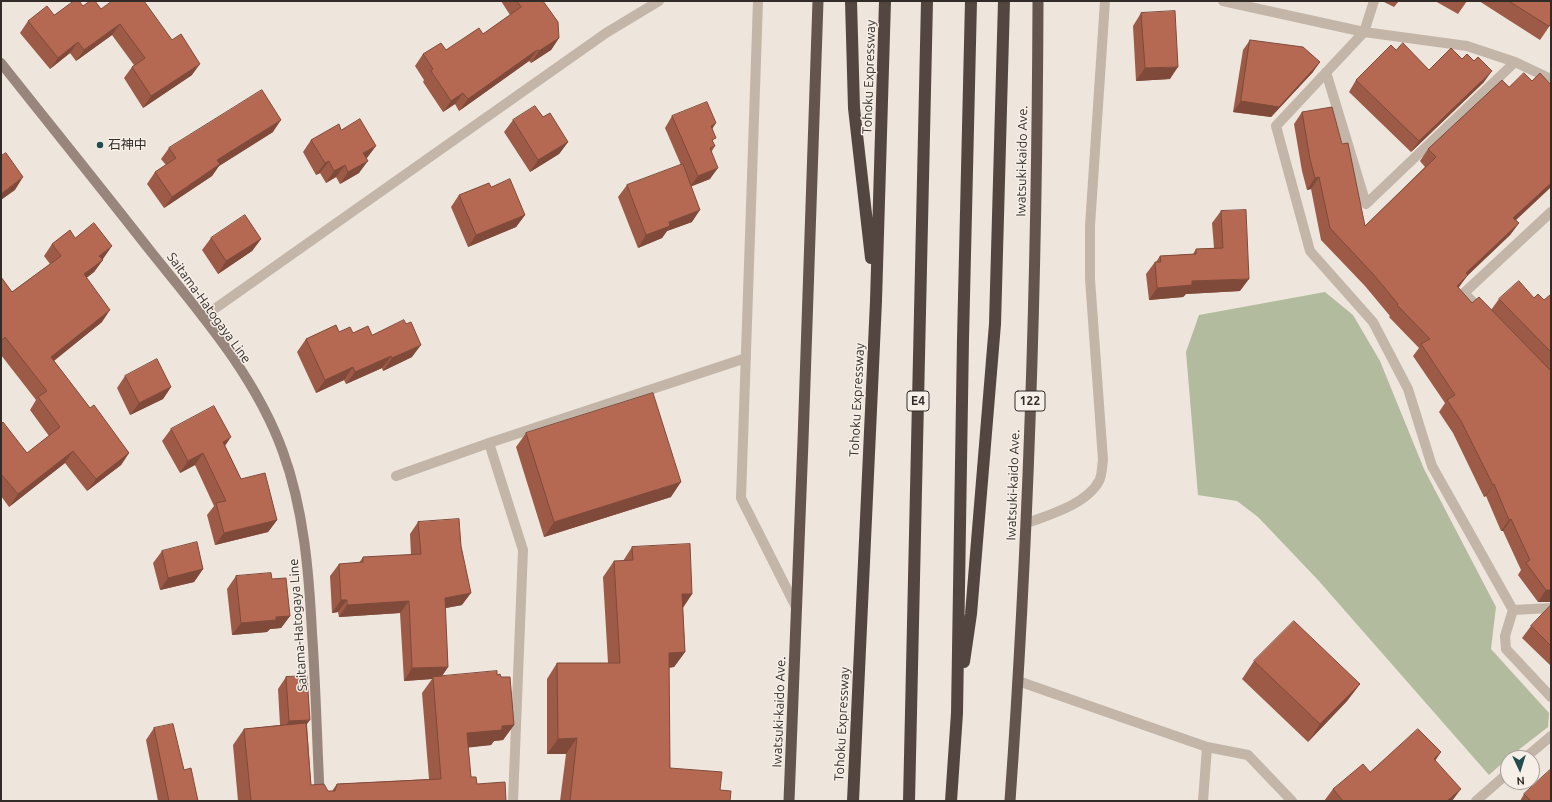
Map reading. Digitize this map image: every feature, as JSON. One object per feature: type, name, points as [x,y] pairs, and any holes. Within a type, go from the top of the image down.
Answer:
[{"type":"highway","name":"Iwatsuki-kaido Ave.","points":[[789,801],[818,1]]},
{"type":"highway","points":[[850,1],[854,108],[876,301]]},
{"type":"highway","name":"Tohoku Expressway","points":[[853,801],[876,301],[885,1]]},
{"type":"highway","name":"E4","points":[[909,801],[928,1]]},
{"type":"highway","points":[[951,801],[956,713],[971,1]]},
{"type":"highway","points":[[956,713],[971,614],[995,324],[1004,1]]},
{"type":"highway","name":"Iwatsuki-kaido Ave.","points":[[1010,801],[1027,523],[1037,157],[1038,1]]},
{"type":"main road","name":"Saitama-Hatogaya Line","points":[[1,63],[203,317],[235,362],[262,406],[283,452],[298,507],[306,554],[310,598],[320,801]]},
{"type":"street","points":[[203,317],[606,33],[659,1]]},
{"type":"street","points":[[758,1],[741,498],[797,609]]},
{"type":"street","points":[[1027,523],[1066,509],[1085,496],[1098,482],[1103,460],[1090,279],[1090,226],[1104,1]]},
{"type":"street","points":[[1223,1],[1364,32],[1467,46],[1515,62],[1551,79]]},
{"type":"street","points":[[1374,1],[1364,32],[1276,126],[1310,251],[1373,322],[1408,389],[1432,466],[1512,610],[1505,636],[1506,649],[1551,697]]},
{"type":"street","points":[[1326,72],[1366,204],[1515,62]]},
{"type":"street","points":[[1491,321],[1464,293],[1551,212]]},
{"type":"street","points":[[396,476],[746,358]]},
{"type":"street","points":[[489,444],[523,550],[513,801]]},
{"type":"street","points":[[1512,610],[1551,608]]},
{"type":"street","points":[[1018,682],[1207,747],[1248,755],[1292,801]]},
{"type":"street","points":[[1534,750],[1551,736]]},
{"type":"street","points":[[1203,801],[1207,747]]},
{"type":"street","points":[[1479,800],[1500,780]]},
{"type":"green space","points":[[1325,292],[1353,315],[1380,361],[1424,469],[1496,607],[1491,649],[1549,713],[1548,727],[1518,750],[1500,750],[1500,765],[1489,775],[1318,580],[1258,517],[1237,501],[1198,495],[1186,352],[1199,315]]},
{"type":"building","points":[[74,1],[79,1],[83,6],[90,1],[95,1],[101,9],[112,1],[144,1],[172,40],[181,34],[200,64],[151,96],[132,67],[145,58],[120,24],[84,50],[78,42],[58,58],[28,21],[47,6],[54,15]]},
{"type":"building","points":[[517,1],[543,1],[558,22],[559,38],[539,51],[537,50],[468,99],[463,93],[451,101],[431,71],[433,69],[423,54],[441,43],[446,50],[479,28],[483,34],[521,7]]},
{"type":"building","points":[[1509,1],[1551,1],[1551,24],[1549,26]]},
{"type":"building","points":[[1175,11],[1178,67],[1145,68],[1141,13]]},
{"type":"building","points":[[1250,40],[1303,47],[1320,62],[1279,107],[1241,101]]},
{"type":"building","points":[[1403,43],[1429,70],[1451,48],[1462,59],[1467,54],[1474,61],[1478,57],[1492,71],[1419,141],[1356,80],[1391,45],[1396,50]]},
{"type":"building","points":[[1524,73],[1532,81],[1540,73],[1551,85],[1551,183],[1513,218],[1519,223],[1466,273],[1468,275],[1457,286],[1472,303],[1479,297],[1551,371],[1551,590],[1546,590],[1526,563],[1530,560],[1511,519],[1509,520],[1494,484],[1493,485],[1461,421],[1447,400],[1455,395],[1421,344],[1430,339],[1397,305],[1398,304],[1373,274],[1330,228],[1319,177],[1315,178],[1310,159],[1302,112],[1332,107],[1342,144],[1348,143],[1365,226],[1436,157],[1428,149],[1502,80],[1509,87]]},
{"type":"building","points":[[262,90],[281,120],[217,160],[220,164],[172,197],[155,172],[176,158],[169,148]]},
{"type":"building","points":[[707,102],[716,123],[711,126],[716,138],[712,140],[715,146],[710,148],[718,168],[698,176],[672,116]]},
{"type":"building","points":[[535,106],[543,117],[550,113],[568,142],[538,160],[513,120]]},
{"type":"building","points":[[360,119],[376,146],[363,153],[368,161],[348,172],[345,165],[334,171],[329,161],[325,163],[311,140],[339,124],[341,130]]},
{"type":"building","points":[[6,153],[23,177],[1,194],[1,156]]},
{"type":"building","points":[[683,164],[700,210],[669,222],[670,226],[646,235],[627,185]]},
{"type":"building","points":[[510,179],[525,215],[476,235],[459,195],[489,183],[491,187]]},
{"type":"building","points":[[1246,210],[1249,279],[1192,281],[1192,285],[1157,288],[1155,262],[1161,262],[1160,256],[1196,254],[1196,249],[1223,248],[1221,211]]},
{"type":"building","points":[[245,215],[261,239],[226,261],[211,238]]},
{"type":"building","points":[[94,223],[112,246],[99,256],[103,260],[84,274],[110,310],[51,357],[90,408],[94,405],[129,453],[96,479],[73,451],[18,494],[1,474],[1,424],[3,422],[27,453],[60,427],[38,397],[47,391],[5,337],[1,341],[1,277],[12,292],[61,256],[52,244],[70,230],[75,238]]},
{"type":"building","points":[[1519,281],[1534,298],[1538,294],[1544,300],[1550,295],[1551,297],[1551,352],[1499,299]]},
{"type":"building","points":[[404,320],[406,324],[411,322],[421,345],[355,372],[353,367],[325,380],[306,339],[336,325],[339,332],[350,327],[353,333],[368,326],[372,335]]},
{"type":"building","points":[[157,359],[171,387],[139,403],[125,376]]},
{"type":"building","points":[[653,393],[681,482],[554,522],[526,433]]},
{"type":"building","points":[[214,406],[231,437],[223,442],[241,479],[265,473],[277,520],[224,533],[216,503],[226,501],[203,453],[188,461],[171,429]]},
{"type":"building","points":[[459,519],[461,546],[471,593],[445,598],[448,667],[412,668],[409,601],[347,605],[347,600],[341,600],[339,564],[363,562],[363,557],[421,554],[418,522]]},
{"type":"building","points":[[197,542],[203,569],[168,578],[162,551]]},
{"type":"building","points":[[690,544],[692,594],[682,594],[685,652],[669,653],[670,768],[722,772],[720,790],[731,791],[730,801],[570,801],[577,738],[558,739],[557,663],[620,663],[614,561],[633,560],[632,547]]},
{"type":"building","points":[[271,573],[272,579],[286,578],[290,616],[276,617],[276,620],[241,623],[236,576]]},
{"type":"building","points":[[1551,605],[1551,646],[1531,626]]},
{"type":"building","points":[[1294,621],[1360,684],[1320,724],[1254,661]]},
{"type":"building","points":[[497,671],[497,675],[500,674],[501,677],[510,677],[514,725],[502,726],[502,730],[467,733],[471,777],[476,777],[477,784],[505,782],[506,801],[251,801],[244,729],[306,723],[311,785],[324,784],[328,791],[335,791],[337,784],[441,779],[433,677]]},
{"type":"building","points":[[307,676],[310,720],[289,721],[286,677]]},
{"type":"building","points":[[173,724],[184,770],[191,768],[198,801],[169,801],[154,728]]},
{"type":"building","points":[[1418,729],[1441,752],[1434,759],[1461,789],[1447,801],[1343,801],[1333,789],[1363,764],[1370,772]]},
{"type":"building","points":[[1551,769],[1551,801],[1531,801],[1524,794],[1528,790],[1540,790],[1540,779]]},
{"type":"place","name":"石神中","points":[[100,145]]}]
